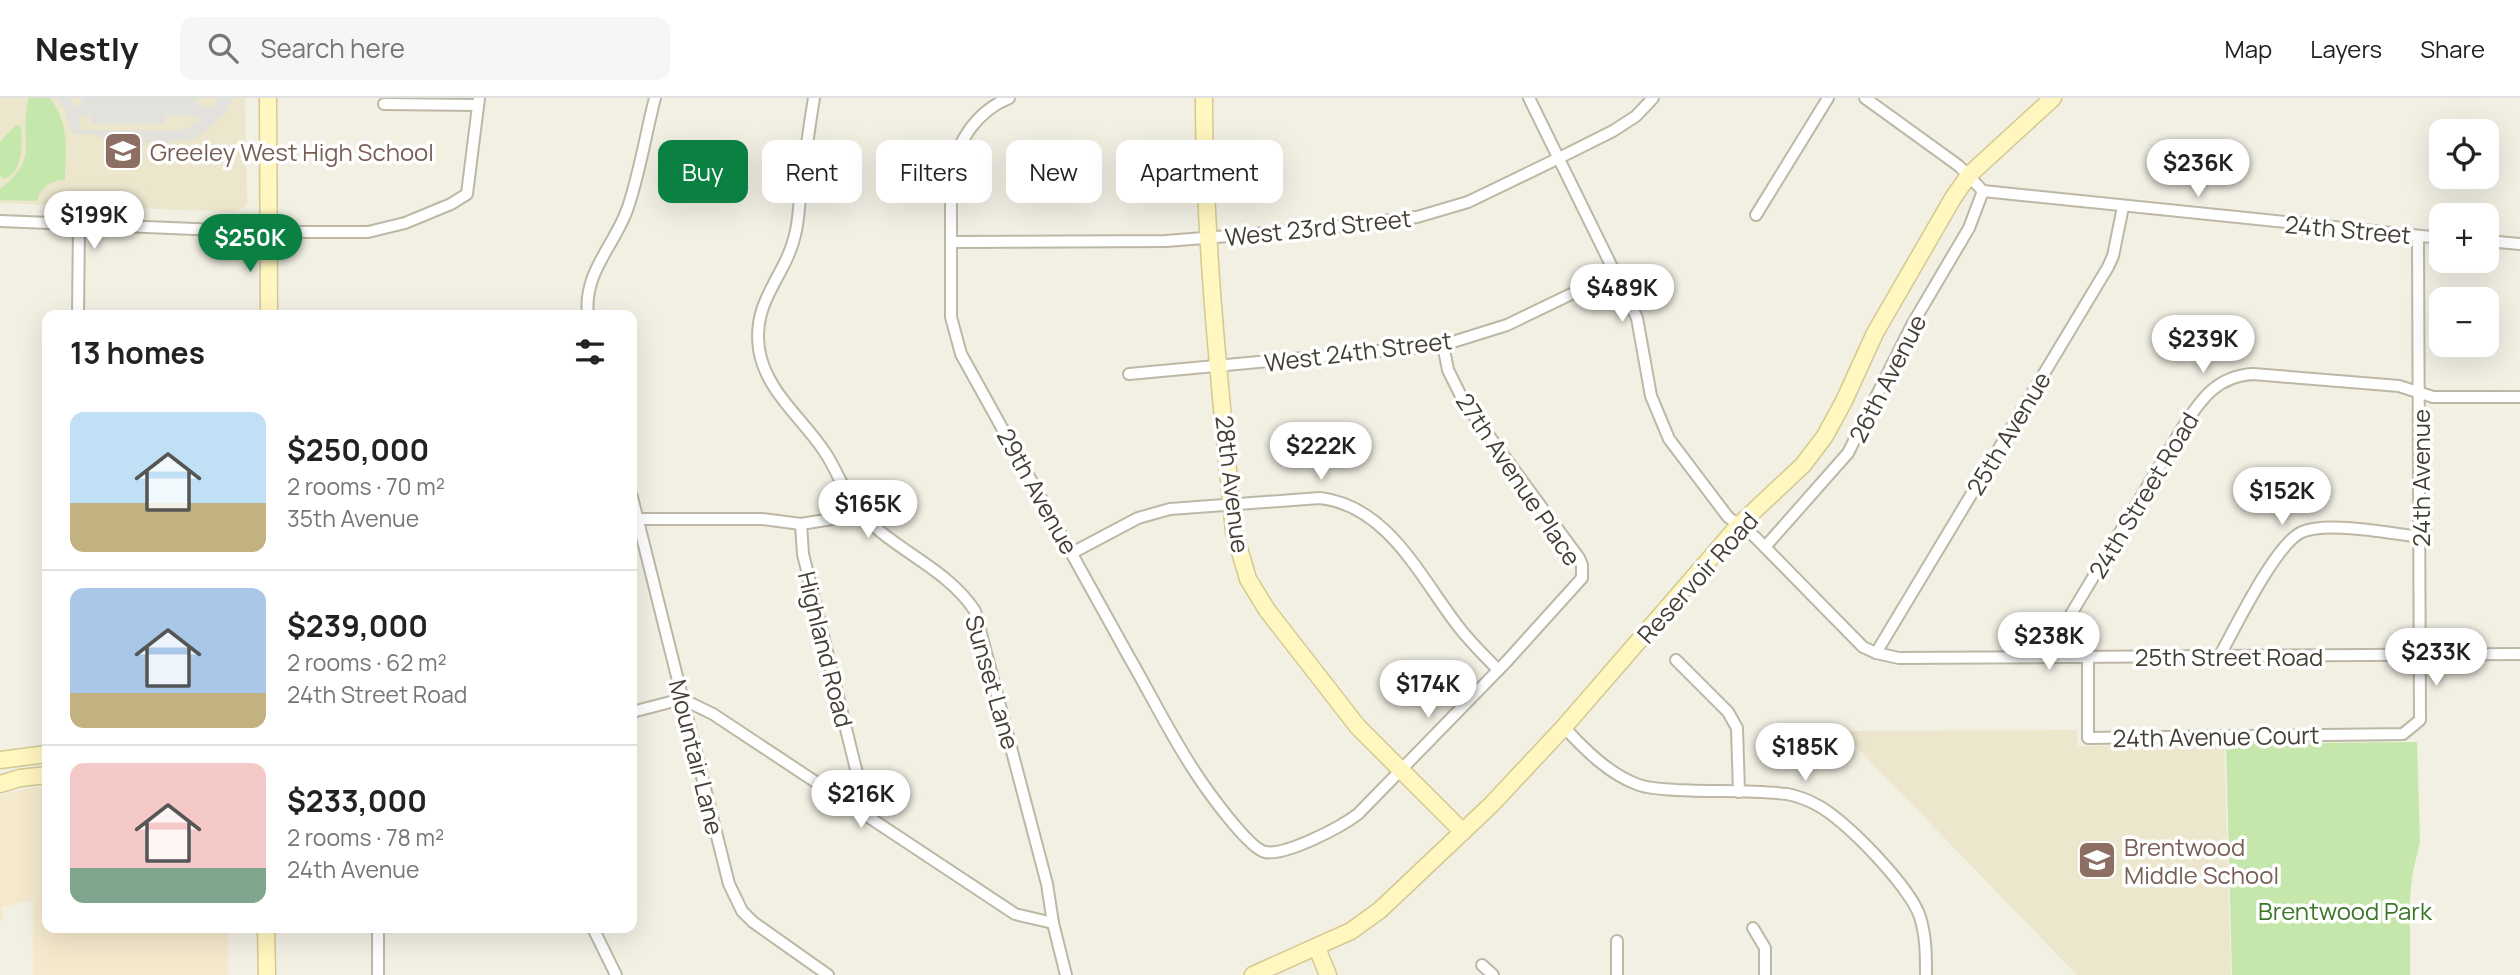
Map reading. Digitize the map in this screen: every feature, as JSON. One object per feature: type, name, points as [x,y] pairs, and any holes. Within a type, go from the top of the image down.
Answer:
[{"type":"street","points":[[268,98],[269,310]]},
{"type":"street","points":[[588,310],[587,293],[591,278],[627,210],[655,98]]},
{"type":"street","name":"Sunset Lane","points":[[814,98],[795,235],[760,314],[758,343],[765,371],[772,386],[824,450],[855,506],[873,525],[948,581],[966,597],[975,611],[1047,884],[1066,975]]},
{"type":"street","name":"28th Avenue","points":[[1204,98],[1204,162],[1209,237],[1231,504],[1240,558],[1258,597],[1341,706],[1463,832]]},
{"type":"street","name":"25th Street Road","points":[[1529,98],[1637,318],[1651,396],[1660,422],[1675,449],[1728,517],[1765,547],[1858,642],[1877,653],[1899,658],[2520,654]]},
{"type":"street","name":"West 23rd Street","points":[[952,242],[1166,241],[1417,218],[1468,202],[1559,158],[1624,124],[1653,98]]},
{"type":"street","points":[[1756,215],[1828,98]]},
{"type":"street","points":[[1865,98],[1969,175],[1983,191]]},
{"type":"street","name":"Reservoir Road","points":[[1253,975],[1317,948],[1365,922],[1463,832],[1564,727],[1739,525],[1803,465],[1825,436],[1875,333],[1925,243],[1969,175],[2053,98]]},
{"type":"street","name":"29th Avenue","points":[[1005,100],[972,126],[957,150],[951,174],[951,317],[961,354],[1194,771],[1256,848],[1265,852],[1288,848],[1342,826],[1358,814],[1402,769]]},
{"type":"street","points":[[0,221],[269,232],[368,232],[405,223],[451,204],[467,194],[479,102],[384,104]]},
{"type":"street","name":"24th Street","points":[[1983,191],[2429,237]]},
{"type":"street","name":"26th Avenue","points":[[1765,547],[1848,453],[1913,323],[1973,221],[1983,191]]},
{"type":"street","name":"25th Avenue","points":[[1877,653],[2108,267],[2113,256],[2123,207]]},
{"type":"street","points":[[78,310],[79,224]]},
{"type":"street","name":"24th Avenue","points":[[2418,236],[2420,720]]},
{"type":"street","points":[[2499,243],[2520,244]]},
{"type":"street","name":"West 24th Street","points":[[1129,374],[1443,345],[1507,325],[1615,273]]},
{"type":"street","name":"27th Avenue Place","points":[[1443,345],[1448,370],[1464,402],[1579,558],[1583,574],[1578,583],[1498,670]]},
{"type":"street","name":"24th Street Road","points":[[2046,656],[2183,427],[2203,397],[2231,377],[2253,374],[2399,386],[2433,397],[2520,397]]},
{"type":"street","points":[[1072,553],[1145,515],[1170,509],[1320,498],[1348,503],[1361,510],[1380,524],[1394,540],[1459,629],[1498,670],[1402,769]]},
{"type":"street","points":[[638,519],[762,519],[800,524],[832,519],[855,506]]},
{"type":"street","name":"Mountair Lane","points":[[637,515],[729,884],[742,911],[753,922],[828,975]]},
{"type":"street","name":"Highland Road","points":[[800,524],[803,554],[867,814]]},
{"type":"street","points":[[2220,655],[2276,558],[2302,532],[2333,528],[2419,537]]},
{"type":"street","name":"24th Avenue Court","points":[[2088,657],[2088,737],[2403,734],[2420,720]]},
{"type":"street","points":[[1676,660],[1728,712],[1737,728],[1739,792]]},
{"type":"street","points":[[637,711],[682,699],[713,714],[1015,914],[1053,923]]},
{"type":"street","points":[[1564,727],[1606,765],[1638,785],[1650,788],[1789,794],[1819,805],[1857,838],[1913,900],[1926,942],[1926,975]]},
{"type":"street","points":[[0,760],[42,755]]},
{"type":"street","points":[[0,784],[42,776]]},
{"type":"street","points":[[1752,928],[1765,948],[1765,975]]},
{"type":"street","points":[[267,933],[267,975]]},
{"type":"street","points":[[378,975],[379,933]]},
{"type":"street","points":[[595,933],[615,975]]},
{"type":"street","points":[[1617,941],[1617,975]]},
{"type":"street","points":[[1317,948],[1328,975]]},
{"type":"street","points":[[1482,965],[1493,975]]},
{"type":"shaded area","name":"Greeley West High School","points":[[0,98],[245,98],[247,205],[236,212],[0,203]]},
{"type":"shaded area","points":[[56,98],[69,98],[75,107],[81,104],[82,98],[198,98],[197,105],[205,107],[214,106],[219,98],[232,98],[227,110],[203,133],[191,140],[164,142],[114,142],[90,134],[72,134],[64,109]],"holes":[[[90,115],[92,124],[164,124],[166,116],[196,116],[201,120],[174,131],[81,130],[78,117]]]},
{"type":"shaded area","name":"Brentwood Middle School","points":[[2077,730],[2078,746],[2224,744],[2231,975],[2077,975],[1841,731]]},
{"type":"shaded area","points":[[42,787],[42,933],[228,933],[228,975],[33,975],[33,900],[2,907],[3,919],[0,921],[0,795]]},
{"type":"green space","points":[[29,98],[50,98],[61,118],[65,137],[65,180],[47,185],[37,201],[0,200],[0,189],[21,167],[25,157],[25,125]]},
{"type":"green space","points":[[16,125],[21,127],[20,158],[15,171],[3,179],[0,176],[0,142]]},
{"type":"green space","name":"Brentwood Park","points":[[2417,742],[2420,842],[2410,896],[2410,975],[2232,975],[2226,744]]},
{"type":"place","name":"Greeley West High School","points":[[123,151]]},
{"type":"place","name":"Brentwood Middle School","points":[[2097,860]]}]
